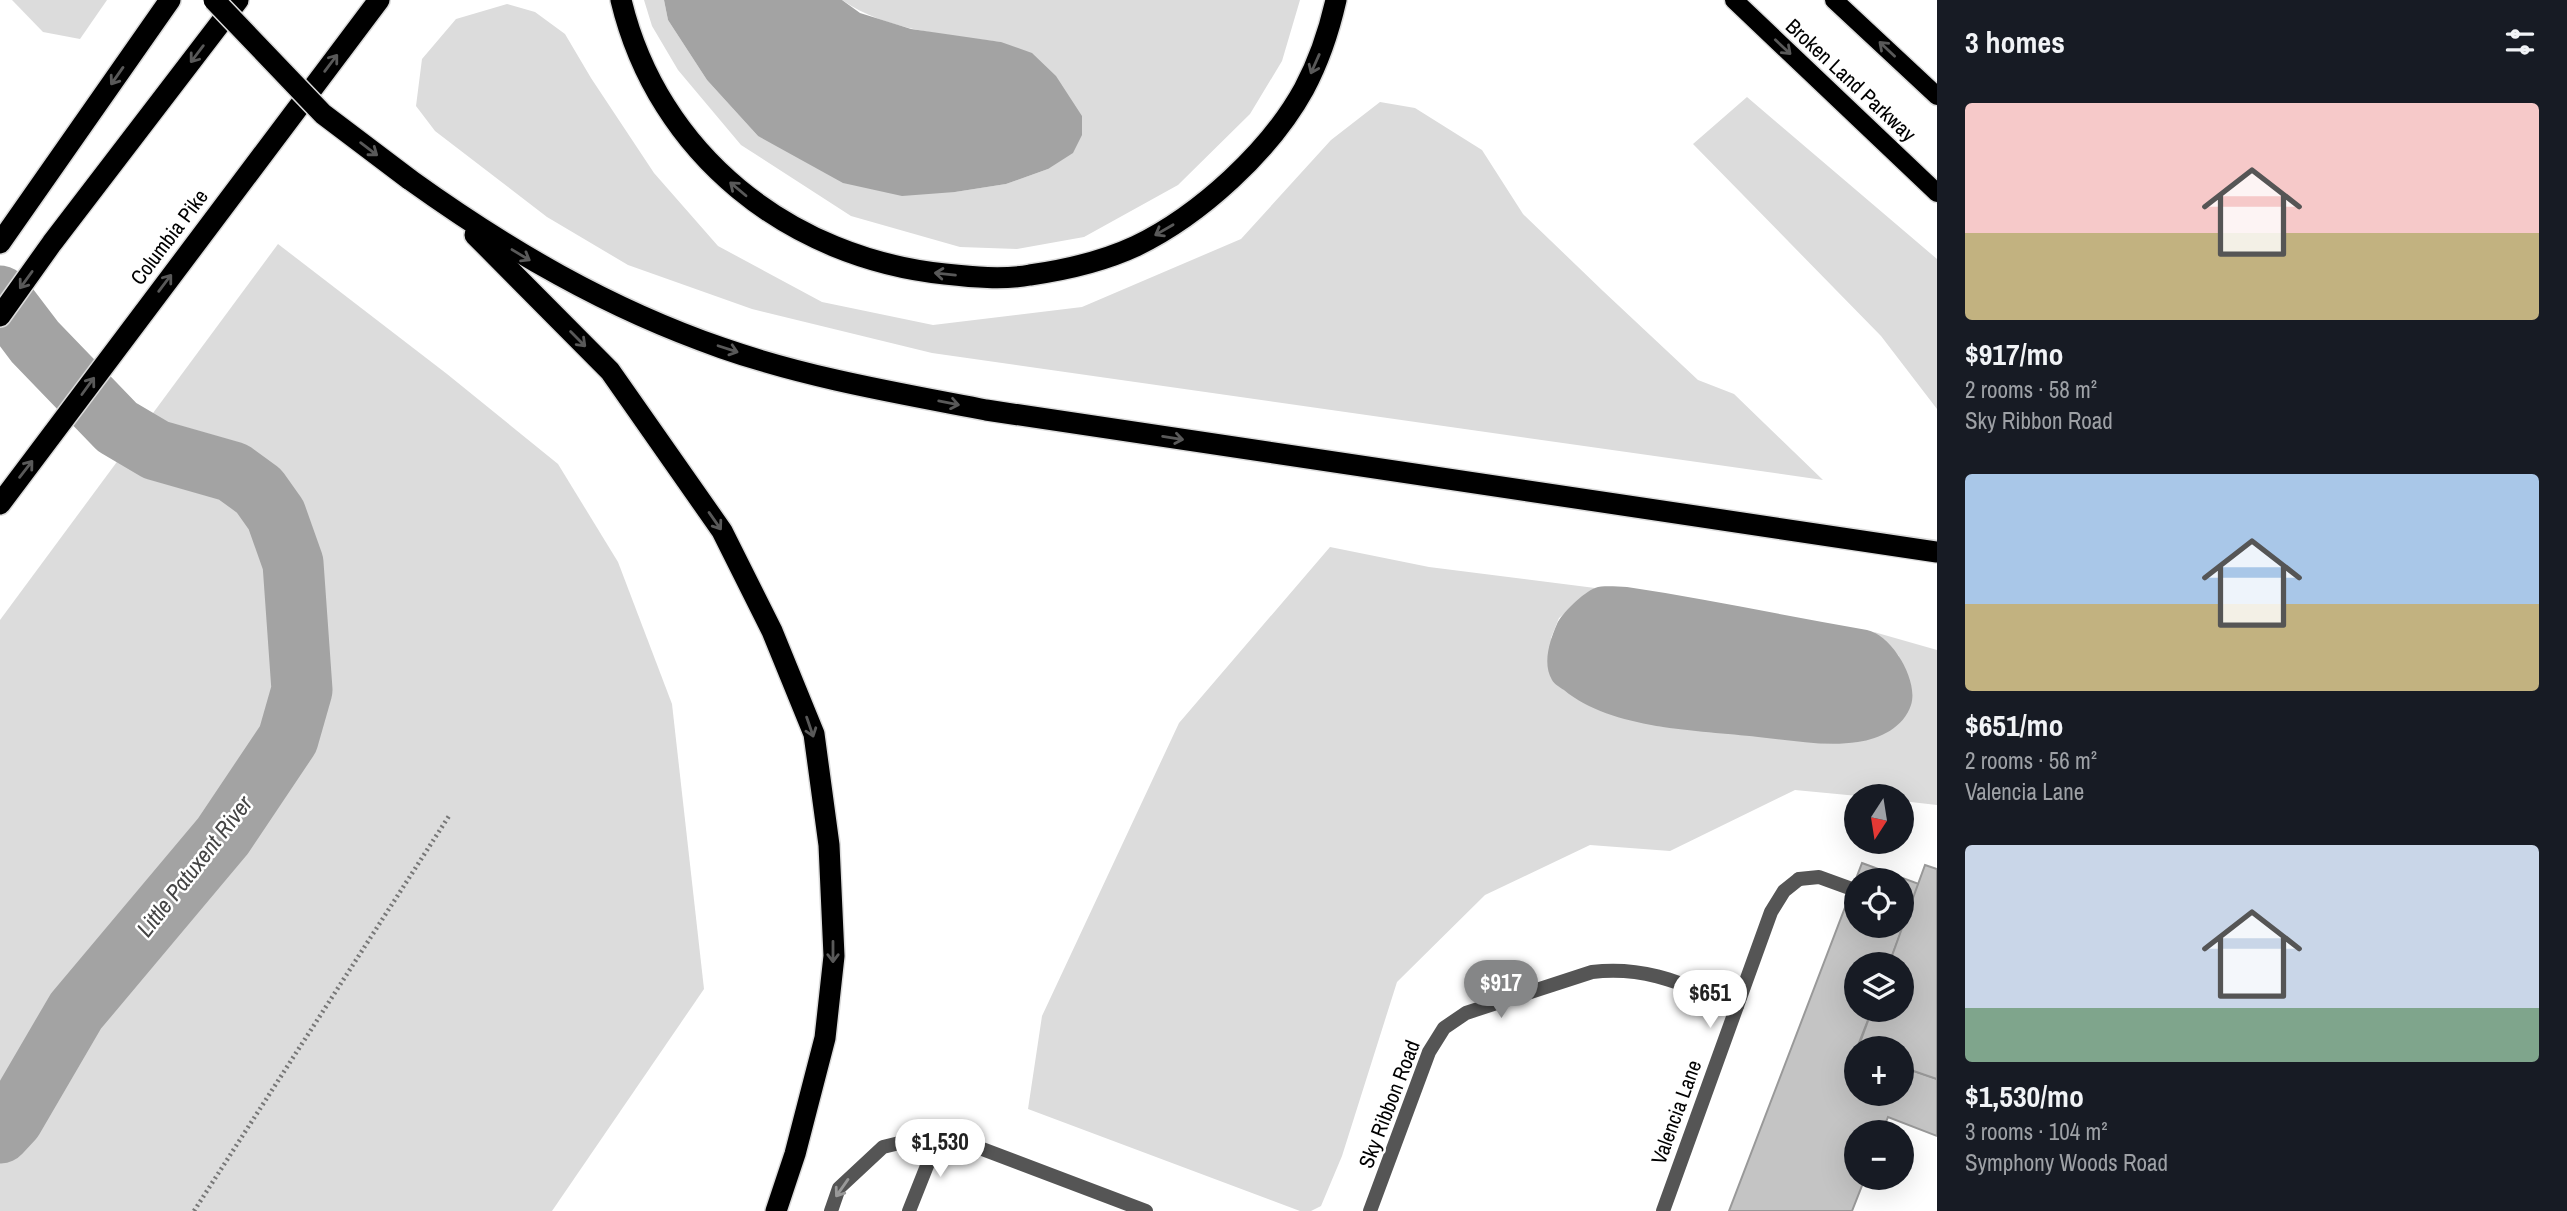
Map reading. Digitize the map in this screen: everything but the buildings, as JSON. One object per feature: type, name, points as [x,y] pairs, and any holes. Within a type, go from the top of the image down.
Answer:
[{"type":"highway","points":[[0,243],[170,0]]},
{"type":"highway","points":[[214,0],[323,114],[444,204],[524,257],[616,306],[723,348],[833,380],[986,410],[1937,552]]},
{"type":"highway","points":[[0,316],[52,243],[238,0]]},
{"type":"highway","name":"Columbia Pike","points":[[0,504],[379,0]]},
{"type":"highway","points":[[621,0],[626,22],[653,86],[691,143],[738,190],[791,226],[847,253],[906,270],[965,276],[1027,276],[1084,264],[1135,246],[1179,222],[1224,185],[1266,144],[1304,90],[1328,35],[1336,0]]},
{"type":"highway","points":[[444,204],[610,371],[714,520],[772,631],[814,734],[829,845],[834,956],[825,1038],[795,1154],[776,1211]]},
{"type":"main road","name":"Broken Land Parkway","points":[[1734,0],[1937,193]]},
{"type":"main road","points":[[1834,0],[1937,96]]},
{"type":"street","name":"Valencia Lane","points":[[1662,1211],[1771,912],[1784,891],[1799,879],[1819,877],[1844,886]]},
{"type":"street","name":"Sky Ribbon Road","points":[[1370,1211],[1429,1052],[1444,1028],[1466,1013],[1592,972],[1609,970],[1651,973],[1737,1006]]},
{"type":"street","points":[[831,1211],[839,1188],[883,1147],[940,1133],[1143,1211]]},
{"type":"street","points":[[909,1211],[940,1133]]},
{"type":"path","points":[[194,1211],[449,816]]},
{"type":"shaded area","points":[[12,0],[107,0],[80,39],[43,32]]},
{"type":"shaded area","points":[[644,0],[664,0],[668,20],[707,80],[758,136],[955,192],[1006,184],[1048,169],[1001,42],[939,34],[898,25],[878,19],[842,0],[1300,0],[1282,61],[1250,114],[1178,185],[1084,237],[1017,249],[960,247],[851,216],[741,145],[678,70],[652,26]]},
{"type":"shaded area","points":[[664,0],[842,0],[860,13],[911,29],[1001,42],[1032,53],[1056,76],[1082,116],[1082,135],[1073,153],[1048,169],[1006,184],[955,192],[902,196],[843,183],[758,136],[707,80],[668,20]]},
{"type":"shaded area","points":[[507,4],[535,12],[565,34],[654,173],[718,246],[822,302],[933,325],[1082,307],[1241,239],[1331,140],[1380,102],[1415,108],[1482,150],[1523,214],[1698,380],[1734,394],[1823,480],[932,353],[752,309],[628,265],[547,217],[435,131],[416,106],[422,59],[456,19]]},
{"type":"shaded area","points":[[1747,97],[1937,259],[1937,409],[1881,336],[1693,144]]},
{"type":"shaded area","points":[[278,244],[447,374],[558,464],[618,562],[672,704],[704,989],[552,1211],[0,1211],[0,620]]},
{"type":"shaded area","points":[[1330,547],[1429,567],[1595,588],[1559,618],[1551,638],[1657,726],[1823,743],[1859,742],[1899,656],[1874,632],[1937,650],[1937,805],[1914,802],[1914,784],[1844,784],[1844,795],[1795,790],[1670,851],[1590,845],[1485,895],[1397,982],[1342,1156],[1321,1206],[1311,1211],[1300,1211],[1028,1109],[1042,1016],[1179,723]]},
{"type":"shaded area","points":[[1599,587],[1627,587],[1867,630],[1876,634],[1886,640],[1907,672],[1912,695],[1908,713],[1897,726],[1883,735],[1858,742],[1833,744],[1683,730],[1631,721],[1606,713],[1584,703],[1554,683],[1549,673],[1548,652],[1559,620],[1579,599]]},
{"type":"waterway","name":"Little Patuxent River","points":[[0,296],[35,342],[117,427],[156,450],[233,472],[259,491],[276,515],[293,563],[302,690],[288,739],[223,836],[76,1011],[13,1119],[0,1133]]}]
